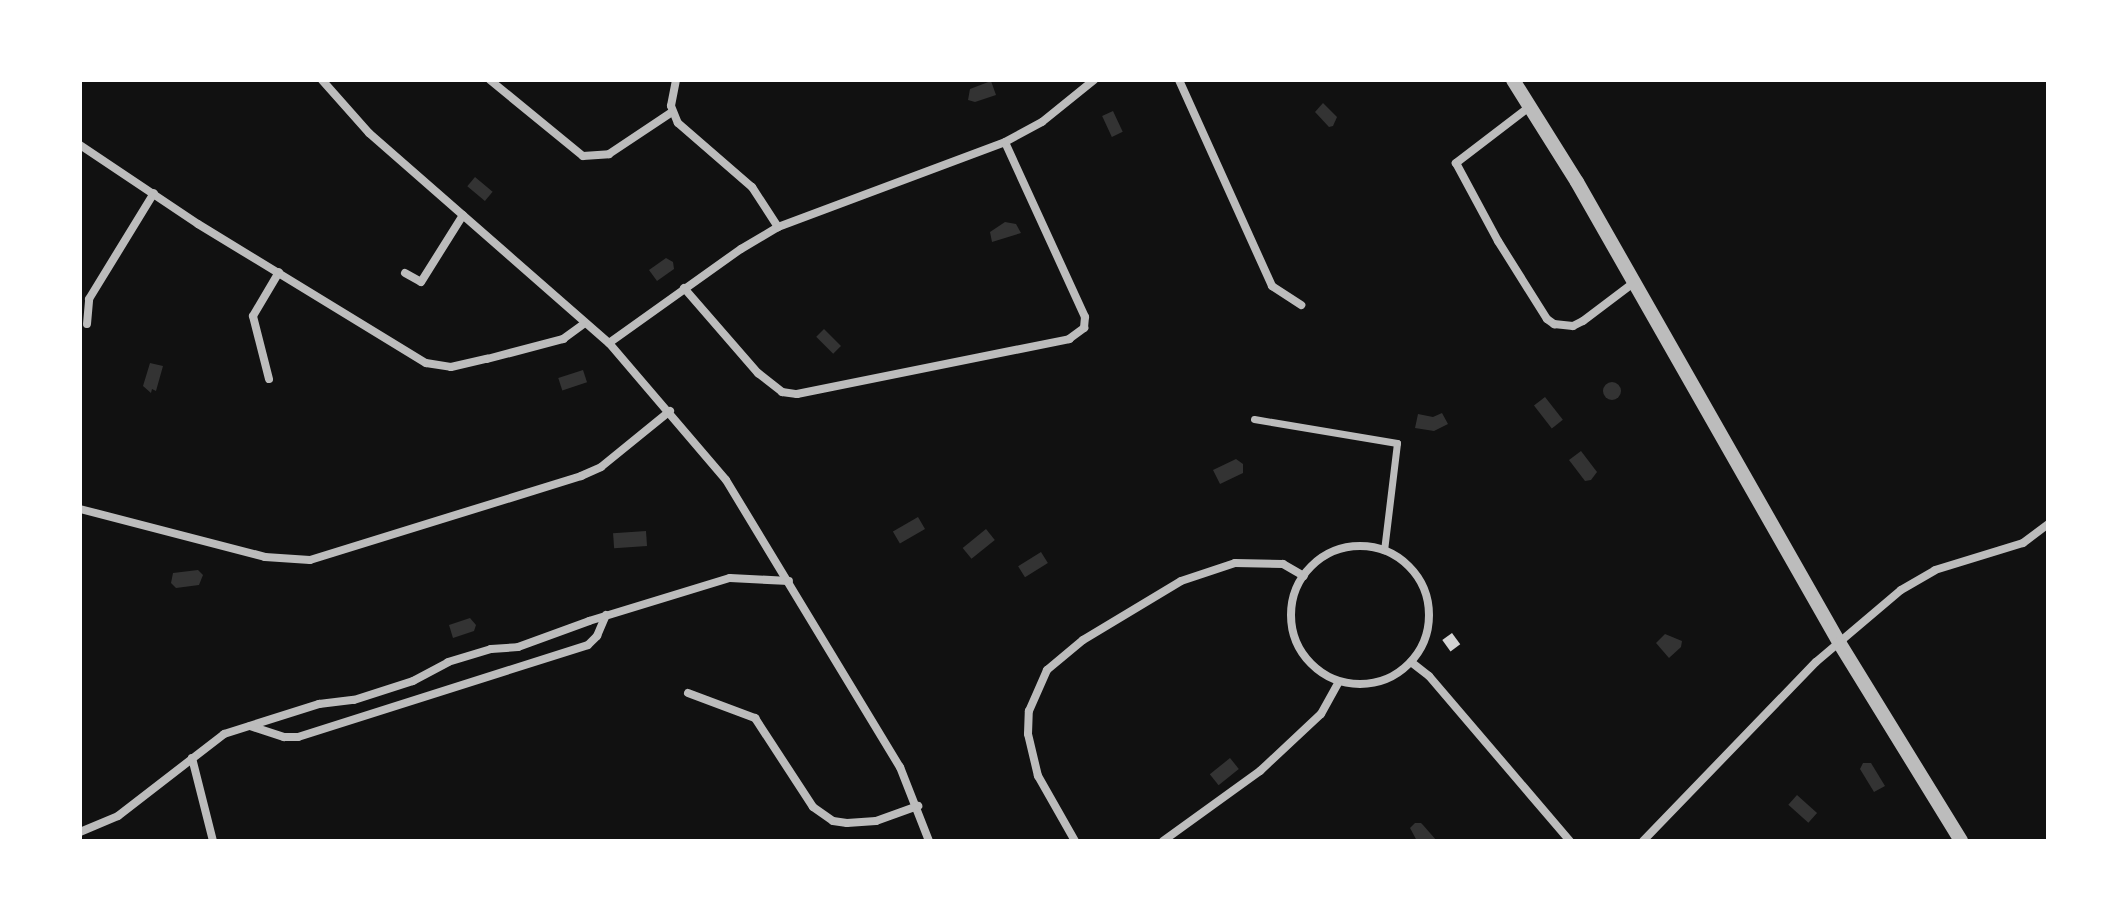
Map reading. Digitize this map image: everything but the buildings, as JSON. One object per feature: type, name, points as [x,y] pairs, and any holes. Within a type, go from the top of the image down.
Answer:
[{"type":"street","points":[[322,80],[369,133],[609,343],[726,480],[900,767],[918,806],[929,841]]},
{"type":"street","points":[[490,80],[583,156],[609,154],[672,112]]},
{"type":"street","points":[[676,80],[672,112],[678,123],[752,187],[778,227]]},
{"type":"street","points":[[609,343],[684,288],[778,227],[1005,142],[1042,122],[1094,80]]},
{"type":"street","points":[[1179,80],[1272,286],[1301,305]]},
{"type":"street","points":[[1513,80],[1577,182],[1632,284],[1736,457],[1840,644],[1961,841]]},
{"type":"street","points":[[1528,108],[1456,163],[1498,241],[1547,319],[1554,324],[1573,326],[1583,321],[1632,284]]},
{"type":"street","points":[[684,288],[758,373],[782,392],[797,394],[954,365],[1069,339],[1084,328],[1085,317],[1005,142]]},
{"type":"street","points":[[80,145],[415,357],[439,366],[463,365],[563,339],[585,323]]},
{"type":"street","points":[[87,324],[89,299],[154,193]]},
{"type":"street","points":[[405,273],[421,282],[463,215]]},
{"type":"street","points":[[269,379],[253,316],[279,272]]},
{"type":"street","points":[[80,509],[265,557],[310,560],[581,476],[601,467],[670,411]]},
{"type":"street","points":[[1254,419],[1397,443],[1384,550]]},
{"type":"street","points":[[1643,841],[1816,662],[1917,579],[1935,570],[2013,547],[2048,524]]},
{"type":"street","points":[[1346,548],[1384,550],[1412,570],[1428,605],[1428,625],[1423,645],[1411,662],[1395,675],[1378,682],[1339,682],[1312,666],[1293,634],[1291,614],[1294,594],[1315,563],[1346,548]]},
{"type":"street","points":[[1075,841],[1038,776],[1028,734],[1029,711],[1047,670],[1083,640],[1181,581],[1235,563],[1283,564],[1304,576]]},
{"type":"street","points":[[80,832],[118,816],[224,734],[319,704],[354,700],[413,681],[448,662],[491,649],[518,647],[606,615],[730,578],[789,581]]},
{"type":"street","points":[[249,726],[284,737],[298,737],[588,645],[597,636],[606,615]]},
{"type":"street","points":[[1411,662],[1429,676],[1570,841]]},
{"type":"street","points":[[1163,841],[1260,771],[1321,714],[1339,682]]},
{"type":"street","points":[[688,693],[755,718],[813,807],[833,821],[876,821],[918,806]]},
{"type":"street","points":[[192,758],[213,841]]},
{"type":"shaded area","points":[[991,81],[996,95],[975,102],[968,100],[970,89]]},
{"type":"shaded area","points":[[1323,103],[1337,117],[1333,126],[1329,127],[1315,112]]},
{"type":"shaded area","points":[[1113,111],[1123,132],[1112,137],[1102,116]]},
{"type":"shaded area","points":[[475,177],[493,192],[485,201],[467,186]]},
{"type":"shaded area","points":[[1005,222],[1016,224],[1021,233],[992,242],[990,232]]},
{"type":"shaded area","points":[[666,258],[673,262],[674,269],[657,281],[649,270]]},
{"type":"shaded area","points":[[824,329],[841,346],[833,354],[816,337]]},
{"type":"shaded area","points":[[150,363],[163,366],[156,391],[152,389],[151,393],[143,386]]},
{"type":"shaded area","points":[[583,370],[587,382],[562,390],[558,378]]},
{"type":"shaded area","points":[[1612,382],[1621,391],[1612,400],[1603,391]]},
{"type":"shaded area","points":[[1545,397],[1563,420],[1552,428],[1534,406]]},
{"type":"shaded area","points":[[1442,413],[1448,424],[1434,431],[1415,428],[1418,414],[1433,417]]},
{"type":"shaded area","points":[[1581,451],[1597,472],[1591,480],[1585,481],[1569,460]]},
{"type":"shaded area","points":[[1236,459],[1243,464],[1243,473],[1220,484],[1213,470]]},
{"type":"shaded area","points":[[918,517],[925,529],[900,544],[893,532]]},
{"type":"shaded area","points":[[986,529],[995,540],[971,559],[963,548]]},
{"type":"shaded area","points":[[646,531],[647,546],[614,548],[613,533]]},
{"type":"shaded area","points":[[1041,552],[1048,563],[1025,577],[1018,566]]},
{"type":"shaded area","points":[[198,570],[203,575],[199,585],[176,588],[171,583],[173,573]]},
{"type":"shaded area","points":[[470,618],[476,625],[474,631],[453,638],[449,625]]},
{"type":"shaded area","points":[[1665,634],[1682,641],[1681,647],[1669,658],[1656,643]]},
{"type":"shaded area","points":[[1230,758],[1239,769],[1219,785],[1210,774]]},
{"type":"shaded area","points":[[1863,763],[1871,763],[1885,786],[1874,792],[1860,769]]},
{"type":"shaded area","points":[[1797,795],[1817,813],[1808,823],[1788,805]]},
{"type":"shaded area","points":[[1415,823],[1421,823],[1437,841],[1417,841],[1410,828]]}]
